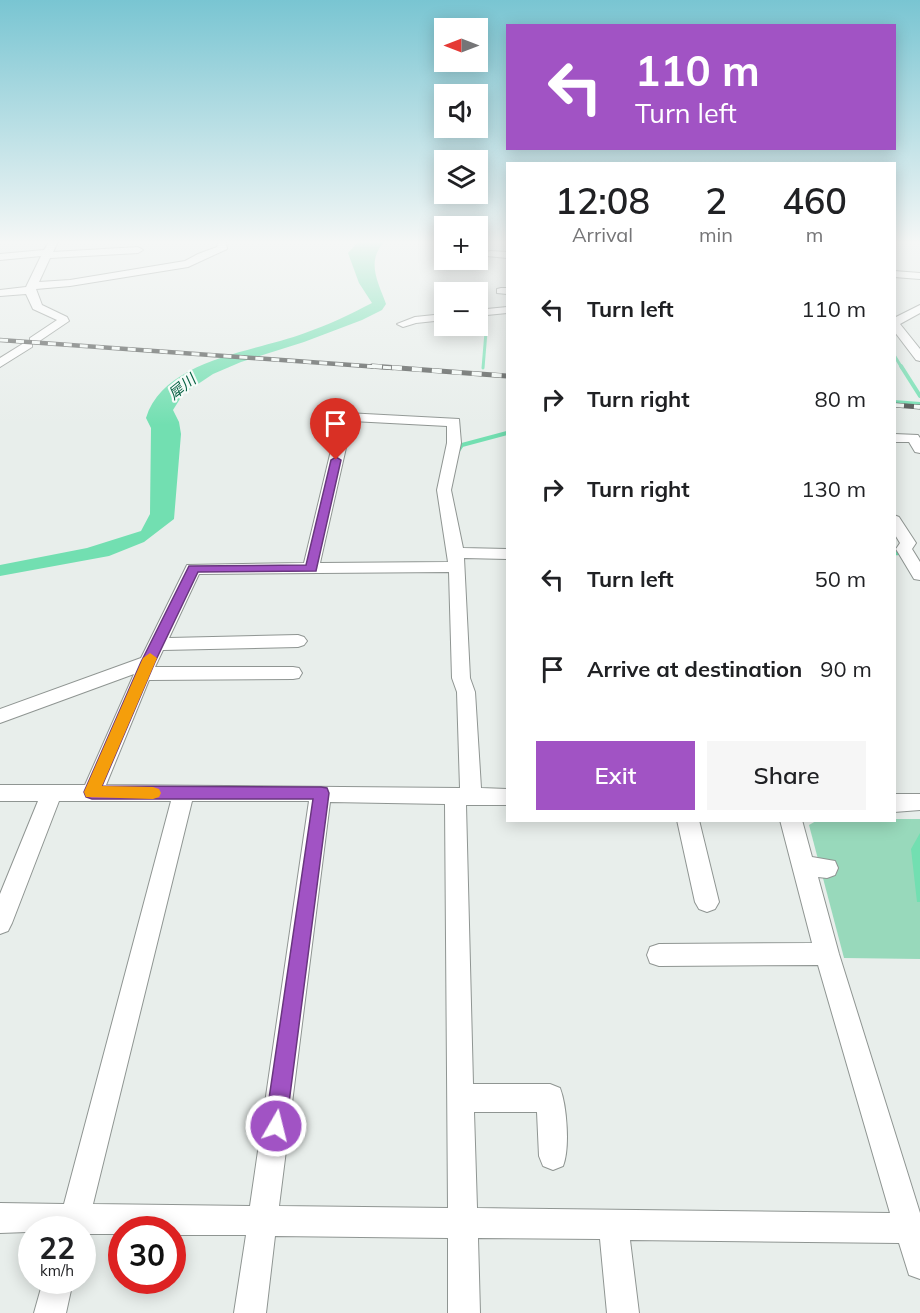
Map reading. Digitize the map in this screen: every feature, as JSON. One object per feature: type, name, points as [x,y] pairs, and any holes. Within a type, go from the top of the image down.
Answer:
[{"type":"street","points":[[0,363],[63,321],[36,307],[35,303]]},
{"type":"street","points":[[896,322],[920,309]]},
{"type":"street","points":[[488,312],[506,310]]},
{"type":"street","points":[[403,324],[415,320],[434,319]]},
{"type":"street","points":[[896,322],[920,320]]},
{"type":"street","points":[[896,322],[920,357]]},
{"type":"street","points":[[312,568],[346,417],[454,422],[454,443],[444,490],[456,560],[461,678],[466,692],[461,1098],[464,1313]]},
{"type":"street","points":[[896,438],[913,438],[920,449]]},
{"type":"street","points":[[896,524],[920,575]]},
{"type":"street","points":[[92,792],[146,668],[193,569],[312,568],[456,560],[506,554]]},
{"type":"street","points":[[157,644],[298,641]]},
{"type":"street","points":[[0,716],[146,668],[293,673]]},
{"type":"street","points":[[0,792],[321,793],[506,797]]},
{"type":"street","points":[[0,922],[52,792]]},
{"type":"street","points":[[75,1216],[184,793]]},
{"type":"street","points":[[250,1313],[321,793]]},
{"type":"street","points":[[896,802],[920,802]]},
{"type":"street","points":[[688,822],[707,902]]},
{"type":"street","points":[[791,822],[815,867],[827,954],[914,1228],[920,1264]]},
{"type":"street","points":[[659,955],[827,954]]},
{"type":"street","points":[[461,1098],[550,1098],[553,1156]]},
{"type":"street","points":[[0,1218],[18,1219]]},
{"type":"street","points":[[96,1224],[263,1221],[914,1228]]},
{"type":"street","points":[[613,1225],[623,1313]]},
{"type":"street","points":[[50,1313],[55,1294]]},
{"type":"shaded area","points":[[896,819],[920,819],[920,959],[844,958],[809,825],[814,822],[896,822]]},
{"type":"water","name":"犀川","points":[[371,303],[386,304],[382,310],[362,320],[213,374],[183,394],[173,410],[179,422],[181,434],[174,519],[144,542],[109,556],[0,576],[0,565],[87,548],[141,531],[150,514],[151,428],[146,418],[156,398],[171,382],[213,360],[285,340]]},
{"type":"water","points":[[920,833],[920,902],[917,902],[911,849]]},
{"type":"waterway","points":[[483,368],[486,336]]},
{"type":"waterway","points":[[896,358],[902,368]]},
{"type":"waterway","points":[[901,366],[920,396]]},
{"type":"waterway","points":[[896,402],[920,404]]},
{"type":"waterway","points":[[458,451],[462,445],[506,433]]},
{"type":"railway","points":[[0,340],[393,368]]},
{"type":"railway","points":[[372,366],[506,376]]},
{"type":"railway","points":[[896,405],[920,407]]},
{"type":"slow traffic","points":[[150,658],[92,792],[153,793]]},
{"type":"route","points":[[276,1126],[321,793],[92,792],[148,662],[193,569],[312,568],[336,460]]}]
